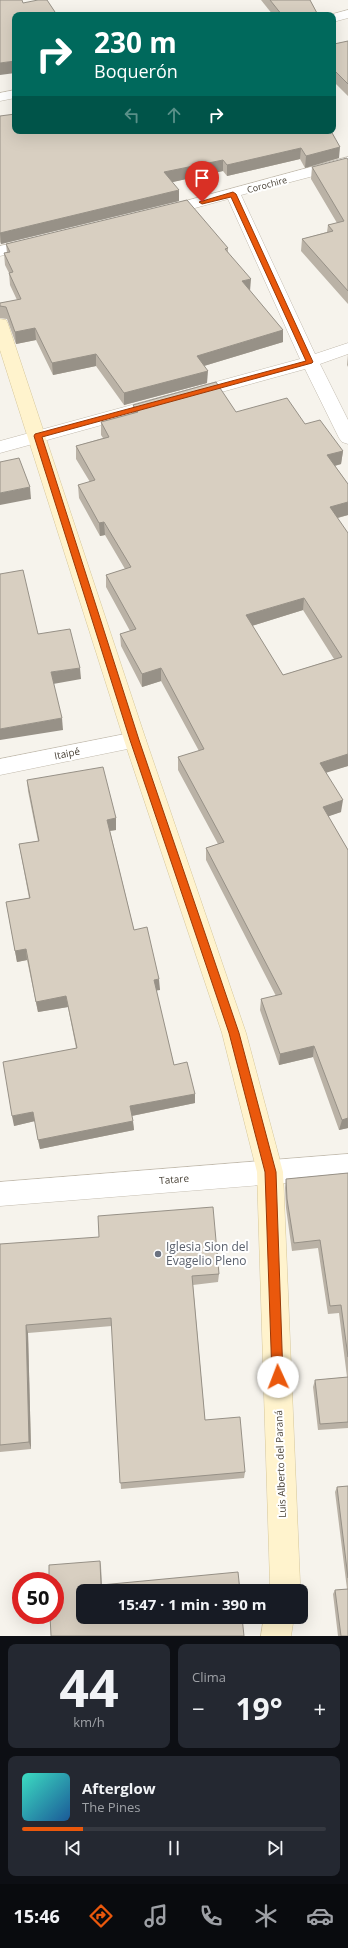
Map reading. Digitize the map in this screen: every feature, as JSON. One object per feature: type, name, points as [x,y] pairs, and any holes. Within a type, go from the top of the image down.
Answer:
[{"type":"main road","name":"Luis Alberto del Paraná","points":[[0,324],[38,436],[135,740],[234,1033],[270,1172],[285,1584]]},
{"type":"main road","points":[[276,1636],[278,1624]]},
{"type":"street","points":[[336,17],[348,14]]},
{"type":"street","points":[[0,97],[12,95]]},
{"type":"street","name":"Corochire","points":[[148,215],[233,194],[348,162]]},
{"type":"street","points":[[233,194],[310,362],[348,438]]},
{"type":"street","points":[[0,252],[47,240]]},
{"type":"street","points":[[0,446],[310,362],[348,348]]},
{"type":"street","name":"Itaipé","points":[[0,767],[135,740]]},
{"type":"street","name":"Tatare","points":[[0,1194],[348,1166]]},
{"type":"building","points":[[0,0],[22,0],[23,3],[47,0],[55,12],[12,12],[12,61],[0,63]]},
{"type":"building","points":[[270,0],[310,0],[316,12],[280,12]]},
{"type":"building","points":[[348,41],[348,84],[336,72],[336,44]]},
{"type":"building","points":[[12,114],[12,134],[333,134],[340,147],[306,156],[301,148],[227,165],[223,160],[164,172],[179,190],[0,233],[0,116]]},
{"type":"building","points":[[347,158],[348,291],[302,239],[333,231],[328,225],[344,221],[312,167]]},
{"type":"building","points":[[187,200],[228,248],[225,249],[251,279],[242,281],[283,330],[197,356],[208,371],[124,393],[96,354],[52,363],[35,328],[15,332],[6,307],[0,306],[0,303],[21,299],[9,273],[13,272],[4,253],[10,252],[6,244]]},
{"type":"building","points":[[216,382],[236,412],[287,398],[305,424],[320,420],[343,451],[327,455],[348,484],[348,502],[330,507],[348,533],[348,754],[320,763],[343,800],[323,807],[348,850],[348,1118],[342,1120],[314,1046],[280,1054],[261,999],[282,994],[206,848],[224,842],[178,757],[204,749],[161,668],[142,674],[120,634],[136,629],[106,575],[131,567],[104,522],[99,523],[78,485],[95,480],[76,446],[109,437],[101,422],[138,412],[133,405]],"holes":[[[304,598],[342,657],[283,675],[246,615]]]},
{"type":"building","points":[[19,458],[30,487],[0,493],[0,462]]},
{"type":"building","points":[[23,570],[38,634],[70,629],[80,668],[51,672],[62,718],[0,729],[0,574]]},
{"type":"building","points":[[103,767],[116,818],[107,820],[134,930],[147,927],[159,979],[154,980],[174,1065],[187,1062],[195,1094],[130,1106],[133,1121],[38,1140],[33,1112],[12,1116],[3,1062],[77,1048],[66,996],[36,1002],[26,949],[15,951],[6,902],[30,898],[19,844],[39,841],[27,780]]},
{"type":"building","points":[[348,1173],[348,1357],[341,1305],[330,1306],[320,1240],[294,1243],[287,1199],[286,1179]]},
{"type":"building","points":[[213,1207],[219,1274],[192,1276],[205,1420],[240,1417],[245,1472],[120,1483],[111,1318],[26,1325],[29,1442],[0,1445],[0,1244],[99,1237],[98,1216]]},
{"type":"building","points":[[348,1377],[348,1422],[320,1424],[315,1380]]},
{"type":"building","points":[[348,1486],[348,1578],[337,1487]]},
{"type":"building","points":[[100,1561],[101,1584],[76,1584],[76,1624],[243,1624],[244,1636],[51,1636],[50,1624],[64,1624],[64,1572],[49,1572],[49,1565]]},
{"type":"building","points":[[238,1572],[239,1584],[112,1584]]},
{"type":"building","points":[[348,1589],[348,1636],[341,1636],[335,1590]]},
{"type":"place","name":"Iglesia Sion del Evagelio Pleno","points":[[158,1254]]},
{"type":"route","points":[[202,202],[233,194],[310,362],[38,436],[135,740],[234,1033],[270,1172],[278,1377]]}]
